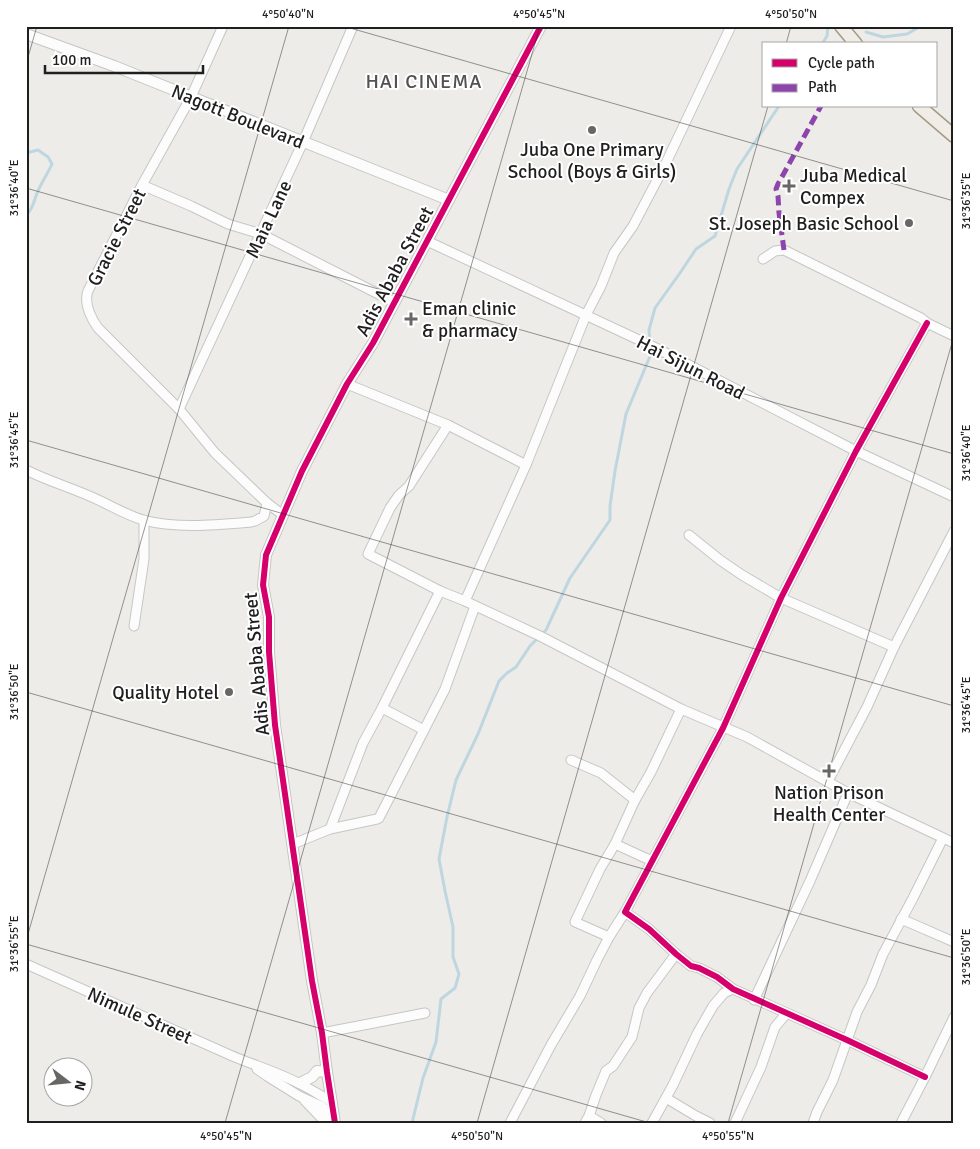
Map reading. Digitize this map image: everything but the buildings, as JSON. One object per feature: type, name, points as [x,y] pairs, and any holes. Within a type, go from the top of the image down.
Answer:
[{"type":"main road","points":[[841,26],[854,42]]},
{"type":"main road","points":[[921,108],[954,136]]},
{"type":"street","name":"Gracie Street","points":[[224,26],[191,97],[142,185],[90,287],[87,295],[87,305],[95,324],[179,409],[215,452],[267,503],[283,515]]},
{"type":"street","name":"Maia Lane","points":[[179,409],[261,234],[353,26]]},
{"type":"street","name":"Adis Ababa Street","points":[[332,1121],[332,1102],[312,981],[276,725],[269,652],[269,617],[263,585],[266,555],[302,471],[347,384],[373,343],[541,26]]},
{"type":"street","points":[[465,601],[526,465],[586,315],[601,286],[614,253],[633,226],[665,165],[731,26]]},
{"type":"street","name":"Nagott Boulevard","points":[[26,34],[114,66],[448,200]]},
{"type":"street","points":[[142,185],[228,224],[261,234],[394,302]]},
{"type":"street","name":"Hai Sijun Road","points":[[427,241],[654,347],[856,451],[954,497]]},
{"type":"street","points":[[763,259],[775,251],[784,250],[954,336]]},
{"type":"street","points":[[510,1123],[580,996],[596,960],[625,912],[723,728],[781,598],[856,451],[927,323]]},
{"type":"street","points":[[347,384],[448,426],[526,465]]},
{"type":"street","points":[[448,426],[409,486],[399,495],[390,508],[368,554],[440,591],[540,636],[680,709],[747,737],[848,793],[954,843]]},
{"type":"street","points":[[26,470],[128,515],[144,520],[179,525],[255,521],[264,516],[267,503]]},
{"type":"street","points":[[134,626],[144,558],[144,520]]},
{"type":"street","points":[[828,781],[867,707],[894,647],[954,531]]},
{"type":"street","points":[[689,535],[720,560],[781,598],[894,647]]},
{"type":"street","points":[[330,828],[363,744],[440,591]]},
{"type":"street","points":[[293,844],[330,828],[377,820],[444,688],[475,606]]},
{"type":"street","points":[[382,708],[424,730]]},
{"type":"street","points":[[609,937],[575,922],[600,869],[616,844],[635,800],[651,772],[680,709]]},
{"type":"street","points":[[571,760],[600,773],[635,800]]},
{"type":"street","points":[[754,1000],[808,886],[848,793]]},
{"type":"street","points":[[813,1123],[833,1080],[857,1012],[871,985],[883,954],[942,838]]},
{"type":"street","points":[[616,844],[652,861]]},
{"type":"street","points":[[625,912],[649,928],[691,966],[717,977],[733,989],[925,1076]]},
{"type":"street","points":[[901,919],[954,942]]},
{"type":"street","points":[[602,1123],[587,1119],[606,1072],[632,1037],[639,1008],[647,993],[676,954]]},
{"type":"street","name":"Nimule Street","points":[[26,964],[253,1065],[300,1083],[332,1102]]},
{"type":"street","points":[[652,1123],[713,1006],[724,993],[733,989]]},
{"type":"street","points":[[322,1033],[425,1013]]},
{"type":"street","points":[[735,1123],[761,1066],[775,1027],[786,1014]]},
{"type":"street","points":[[901,1123],[954,1017]]},
{"type":"street","name":"Nimule Street","points":[[253,1065],[305,1100]]},
{"type":"street","points":[[300,1083],[317,1071],[327,1072]]},
{"type":"street","points":[[666,1098],[710,1123]]},
{"type":"street","points":[[305,1100],[332,1121]]},
{"type":"waterway","points":[[823,42],[827,36],[828,26]]},
{"type":"waterway","points":[[866,32],[883,37],[907,34],[921,26]]},
{"type":"waterway","points":[[650,342],[649,330],[655,308],[696,249],[715,236],[737,169],[778,108]]},
{"type":"waterway","points":[[26,153],[38,150],[48,157],[52,164],[37,192],[31,210],[26,215]]},
{"type":"waterway","points":[[412,1123],[423,1078],[436,1042],[441,999],[455,988],[459,974],[453,957],[453,927],[439,859],[456,780],[478,734],[499,681],[516,667],[530,646],[546,630],[570,578],[610,520],[615,471],[626,414],[653,349]]},
{"type":"marked path","points":[[784,250],[776,189],[820,108]]},
{"type":"cycle path","points":[[335,1123],[322,1033],[312,981],[275,725],[269,652],[269,617],[263,585],[266,555],[302,471],[347,384],[373,343],[541,26]]},
{"type":"cycle path","points":[[925,1077],[733,989],[717,977],[691,966],[649,929],[625,912],[723,728],[781,598],[856,451],[927,323]]},
{"type":"place","name":"Juba One Primary School (Boys & Girls)","points":[[592,130]]},
{"type":"place","name":"Juba Medical Compex","points":[[789,186]]},
{"type":"place","name":"St. Joseph Basic School","points":[[909,223]]},
{"type":"place","name":"Eman clinic & pharmacy","points":[[411,319]]},
{"type":"place","name":"Quality Hotel","points":[[229,692]]},
{"type":"place","name":"Nation Prison Health Center","points":[[829,771]]},
{"type":"district","name":"HAI CINEMA","points":[[424,81]]}]
